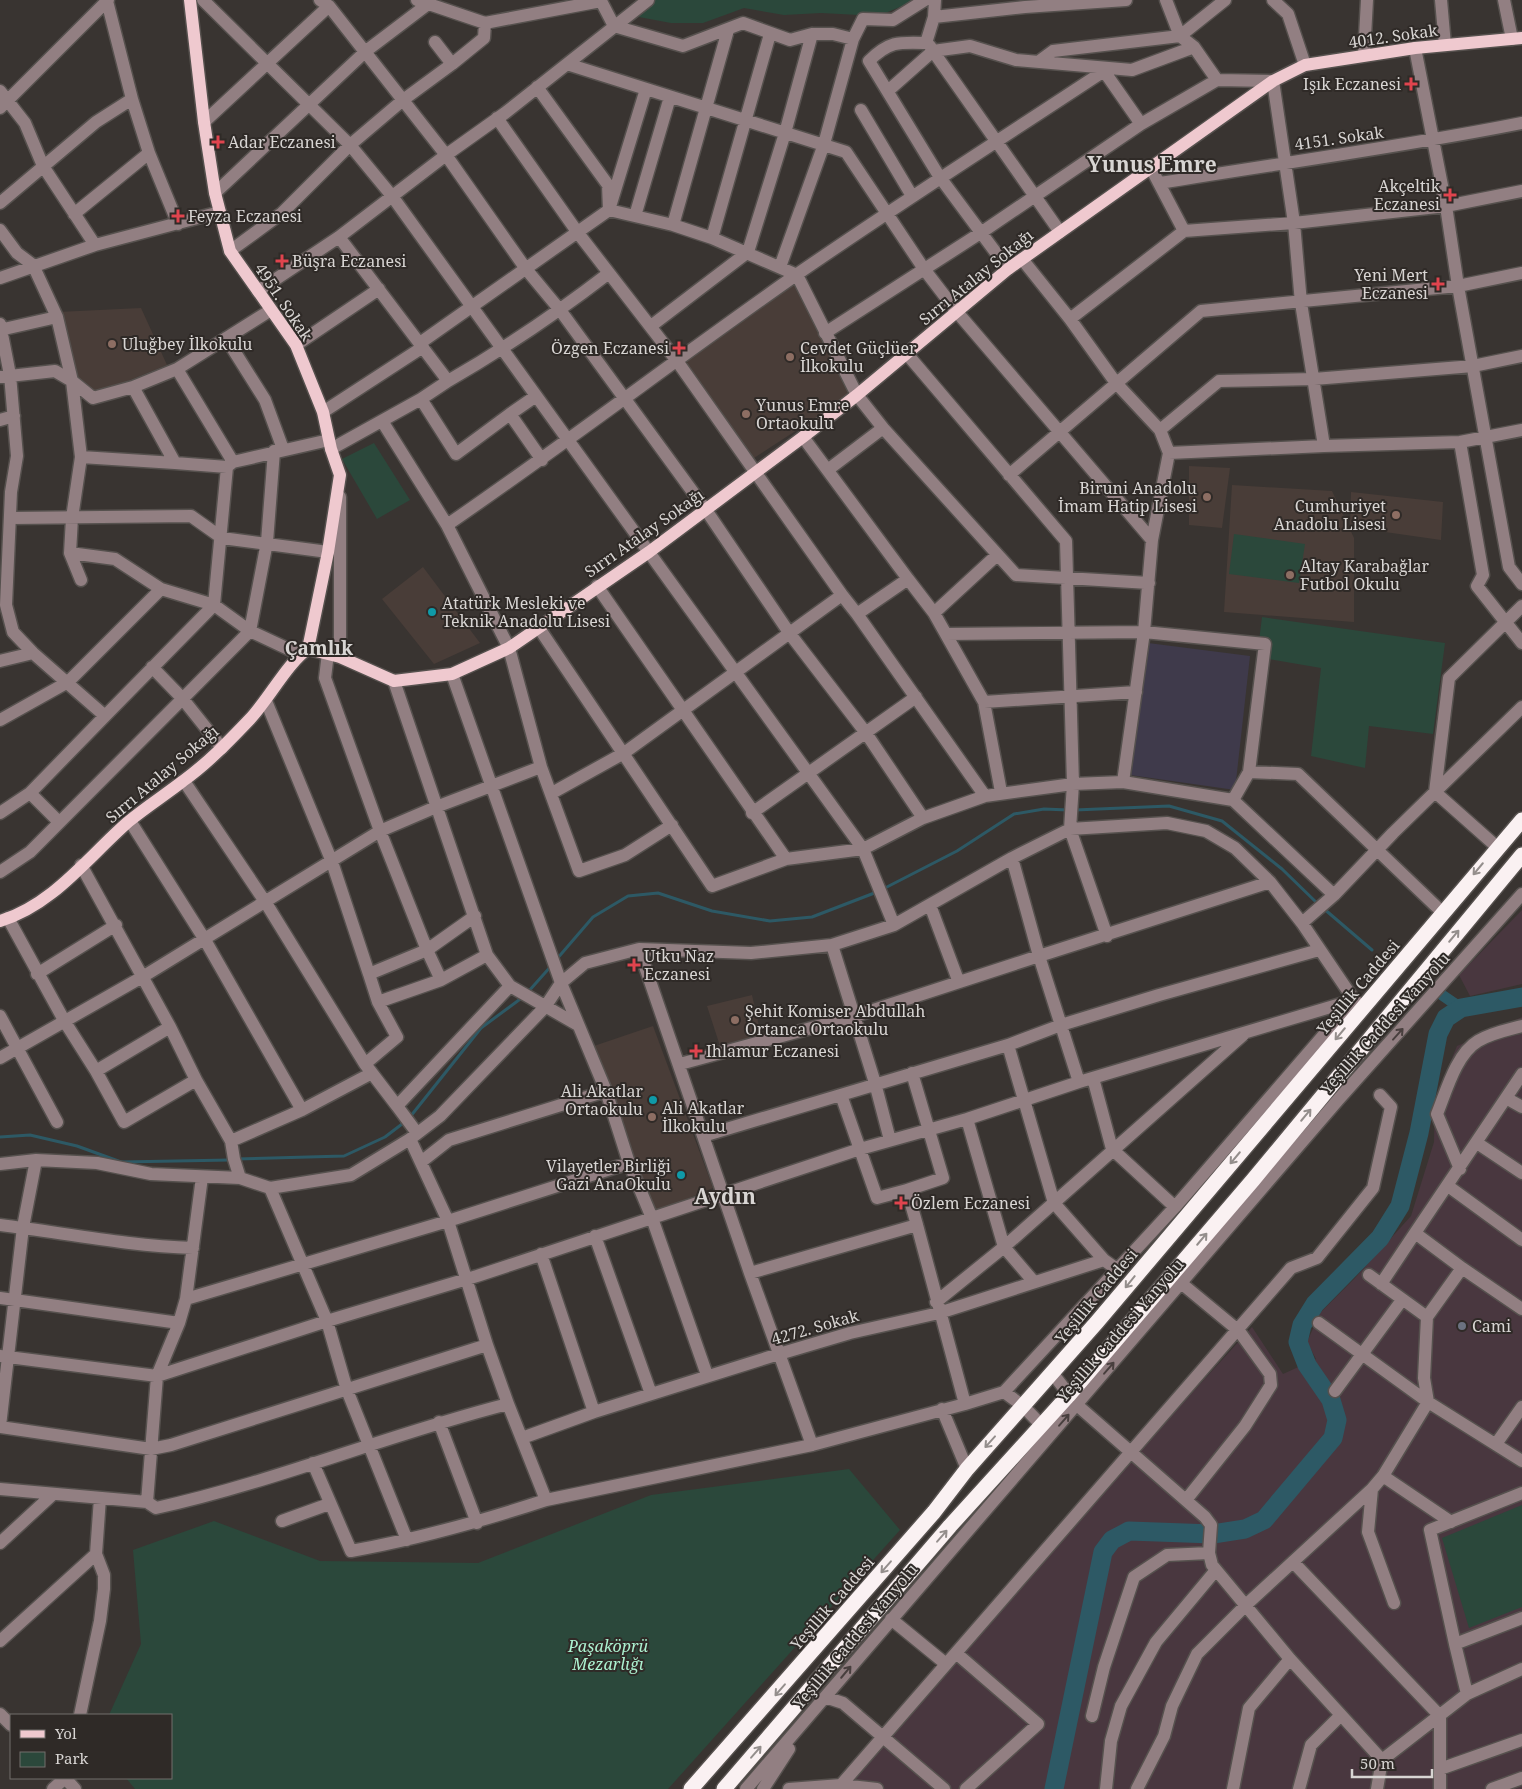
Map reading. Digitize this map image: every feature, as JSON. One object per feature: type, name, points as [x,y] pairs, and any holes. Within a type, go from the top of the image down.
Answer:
[{"type":"highway","name":"Yeşillik Caddesi","points":[[691,1789],[934,1512],[967,1468],[1053,1374],[1359,1004],[1442,913],[1522,820]]},
{"type":"highway","points":[[724,1789],[950,1526],[1046,1430],[1072,1401],[1522,855]]},
{"type":"main road","name":"4951. Sokak","points":[[190,0],[204,122],[215,193],[230,251],[296,345],[323,412],[330,444],[340,475],[328,552],[304,652]]},
{"type":"main road","name":"4012. Sokak","points":[[1273,81],[1304,65],[1415,48],[1517,39]]},
{"type":"main road","name":"Sırrı Atalay Sokağı","points":[[394,681],[452,674],[509,648],[539,628],[596,586],[649,552],[803,437],[857,395],[1008,269],[1273,81]]},
{"type":"main road","name":"Sırrı Atalay Sokağı","points":[[4,919],[34,907],[58,888],[130,821],[184,781],[222,748],[266,702],[304,652]]},
{"type":"main road","points":[[304,652],[334,655],[394,681]]},
{"type":"street","points":[[95,245],[43,166],[25,123],[2,99],[107,0],[132,99],[150,153],[178,224]]},
{"type":"street","points":[[203,0],[269,64],[308,106],[350,145],[392,196],[863,849],[894,925]]},
{"type":"street","points":[[258,291],[339,237],[497,118],[648,0]]},
{"type":"street","points":[[780,267],[824,144],[853,39],[863,19],[893,20],[925,0]]},
{"type":"street","points":[[889,90],[930,47],[935,0]]},
{"type":"street","points":[[934,17],[1025,7],[1126,0]]},
{"type":"street","points":[[1166,0],[1180,36],[1194,47],[1217,80]]},
{"type":"street","points":[[1038,62],[1053,51],[1180,36],[1225,0]]},
{"type":"street","points":[[1273,0],[1288,14],[1304,65]]},
{"type":"street","points":[[1364,55],[1367,0]]},
{"type":"street","points":[[1440,0],[1445,45]]},
{"type":"street","points":[[1504,0],[1517,39]]},
{"type":"street","points":[[215,193],[366,51],[422,2],[485,23],[601,1],[614,26],[683,46],[743,23],[790,40],[812,34],[832,34],[853,39]]},
{"type":"street","points":[[204,122],[269,64],[325,3],[366,51],[446,155],[526,269],[560,310],[706,510],[790,634],[866,733],[923,818]]},
{"type":"street","points":[[230,251],[282,213],[350,145],[403,100],[484,38],[485,23]]},
{"type":"street","points":[[673,225],[728,30]]},
{"type":"street","points":[[712,238],[770,34]]},
{"type":"street","points":[[650,326],[748,252],[785,133],[812,34]]},
{"type":"street","points":[[435,42],[452,64]]},
{"type":"street","points":[[1008,269],[939,176],[889,90],[869,61],[883,47],[902,42],[930,47],[970,46],[1016,60],[1132,70],[1194,47]]},
{"type":"street","points":[[930,47],[1036,194],[1060,232]]},
{"type":"street","points":[[1415,48],[1446,206],[1458,286],[1508,567],[1522,584]]},
{"type":"street","points":[[567,64],[846,152],[924,269],[957,312],[1152,540]]},
{"type":"street","points":[[447,525],[542,460],[797,274],[887,214],[939,176],[1104,71],[1141,124]]},
{"type":"street","points":[[825,333],[982,232],[1141,124],[1217,80],[1273,81],[1294,223],[1301,303],[1324,446]]},
{"type":"street","points":[[537,87],[608,185],[610,210]]},
{"type":"street","points":[[323,412],[422,345],[471,307],[610,210],[646,89]]},
{"type":"street","points":[[635,216],[670,97]]},
{"type":"street","points":[[0,203],[96,122],[132,99]]},
{"type":"street","points":[[861,110],[912,196]]},
{"type":"street","points":[[497,118],[578,233],[678,362],[985,796]]},
{"type":"street","name":"4151. Sokak","points":[[1160,183],[1285,162],[1432,141],[1522,123]]},
{"type":"street","points":[[74,214],[150,153]]},
{"type":"street","points":[[1151,168],[1184,231]]},
{"type":"street","points":[[1070,319],[1184,231],[1294,223],[1446,206],[1522,191]]},
{"type":"street","points":[[610,210],[673,225],[712,238],[797,274],[857,395],[883,428],[1016,575],[1149,583]]},
{"type":"street","points":[[0,278],[95,245],[220,212]]},
{"type":"street","points":[[0,230],[17,252],[34,265],[57,316],[72,381],[81,457],[72,518],[70,553],[81,580]]},
{"type":"street","points":[[339,237],[448,382]]},
{"type":"street","points":[[1022,259],[1070,319],[1116,383],[1160,430],[1169,453],[1152,540],[1144,632],[1123,782]]},
{"type":"street","points":[[81,457],[230,465],[278,450],[330,444],[382,421],[502,350],[609,273]]},
{"type":"street","points":[[1009,475],[1201,311],[1301,303],[1458,286],[1522,273]]},
{"type":"street","points":[[296,345],[378,289]]},
{"type":"street","points":[[5,376],[55,371],[72,381],[93,398],[133,387],[177,369],[271,310]]},
{"type":"street","points":[[57,316],[1,328],[5,376],[14,416],[17,456],[6,492],[12,518],[5,549],[3,606],[14,632],[33,653],[105,716]]},
{"type":"street","points":[[0,872],[30,852],[250,631],[267,542],[278,450],[265,400],[226,338]]},
{"type":"street","points":[[907,354],[1066,541],[1073,784],[1070,829],[1107,936]]},
{"type":"street","points":[[1160,430],[1219,381],[1314,380],[1473,366],[1522,356]]},
{"type":"street","points":[[0,813],[30,793],[214,605],[230,465],[177,369]]},
{"type":"street","points":[[133,387],[175,463]]},
{"type":"street","points":[[420,399],[456,454],[536,396]]},
{"type":"street","points":[[510,414],[542,460]]},
{"type":"street","points":[[0,420],[14,416]]},
{"type":"street","points":[[382,421],[447,525],[509,648],[541,767],[579,871],[626,855],[672,825]]},
{"type":"street","points":[[829,469],[883,428]]},
{"type":"street","points":[[1169,453],[1460,442],[1522,430]]},
{"type":"street","points":[[803,437],[829,469],[934,613],[984,702],[1001,792]]},
{"type":"street","points":[[1460,442],[1483,575],[1477,586],[1522,643]]},
{"type":"street","points":[[340,475],[334,655],[325,678],[380,831],[427,950],[441,980]]},
{"type":"street","points":[[12,518],[192,516],[222,538],[267,542],[328,552]]},
{"type":"street","points":[[70,553],[115,559],[161,589],[214,605],[250,631],[304,652]]},
{"type":"street","points":[[934,613],[997,555]]},
{"type":"street","points":[[857,614],[908,579]]},
{"type":"street","points":[[596,586],[752,813],[786,859]]},
{"type":"street","points":[[0,720],[68,682],[161,589]]},
{"type":"street","points":[[552,793],[624,754],[842,595]]},
{"type":"street","points":[[1435,792],[1449,678],[1522,606]]},
{"type":"street","points":[[539,628],[712,886],[786,859],[863,849],[923,818],[985,796],[1001,792],[1073,784],[1123,782],[1233,800],[1334,895]]},
{"type":"street","points":[[946,634],[1144,632],[1265,644],[1250,772],[1233,800]]},
{"type":"street","points":[[0,662],[33,653]]},
{"type":"street","points":[[152,667],[182,698],[222,748]]},
{"type":"street","points":[[452,674],[561,983],[606,1091],[629,1163],[652,1218],[707,1375]]},
{"type":"street","points":[[394,681],[487,955],[510,986],[578,1025]]},
{"type":"street","points":[[984,702],[1136,692]]},
{"type":"street","points":[[752,813],[916,697]]},
{"type":"street","points":[[231,1140],[302,1110],[369,1069],[397,1037],[378,1002],[332,862],[266,702]]},
{"type":"street","points":[[1302,923],[1334,895],[1522,707]]},
{"type":"street","points":[[0,1058],[205,940],[380,831],[436,807],[541,767]]},
{"type":"street","points":[[1250,772],[1298,774],[1442,913]]},
{"type":"street","points":[[184,781],[266,903],[369,1069],[397,1106],[413,1136],[421,1162],[448,1221],[487,1345],[546,1500]]},
{"type":"street","points":[[1435,792],[1497,847]]},
{"type":"street","points":[[30,793],[59,822]]},
{"type":"street","points":[[130,821],[205,940],[302,1110]]},
{"type":"street","points":[[0,1164],[36,1160],[98,1163],[151,1174],[240,1178],[270,1188],[351,1175],[413,1136],[440,1116],[545,1007],[561,983],[585,963],[639,949],[751,953],[832,945],[894,925],[1012,858],[1070,829],[1167,823],[1206,831],[1235,848],[1270,882],[1302,923],[1319,950],[1359,1004]]},
{"type":"street","points":[[1012,858],[1039,956],[1079,1082]]},
{"type":"street","points":[[81,865],[144,976],[196,1080],[231,1140],[234,1160],[240,1178]]},
{"type":"street","points":[[680,1064],[855,1016],[958,980],[1107,936],[1270,882]]},
{"type":"street","name":"Yeşillik Caddesi Yanyolu","points":[[1072,1401],[1181,1283],[1332,1108],[1522,894]]},
{"type":"street","points":[[930,905],[958,980]]},
{"type":"street","points":[[369,974],[427,950],[475,916]]},
{"type":"street","points":[[4,919],[96,1071],[124,1122],[196,1080]]},
{"type":"street","points":[[37,974],[116,926]]},
{"type":"street","points":[[832,945],[875,1083],[890,1140]]},
{"type":"street","points":[[639,949],[778,1354],[812,1445]]},
{"type":"street","points":[[703,1136],[875,1083],[1008,1045],[1061,1025],[1159,995],[1319,950]]},
{"type":"street","points":[[378,1002],[441,980],[487,955]]},
{"type":"street","points":[[397,1106],[510,986]]},
{"type":"street","points":[[4,1357],[157,1376],[327,1321],[467,1279],[860,1149],[967,1119],[1079,1082],[1247,1031],[1359,1004]]},
{"type":"street","points":[[313,1463],[328,1504],[350,1551],[407,1540],[476,1523],[546,1500],[812,1445],[1004,1392],[1118,1270],[1359,1004]]},
{"type":"street","points":[[0,1016],[19,1048],[57,1122]]},
{"type":"street","points":[[1460,1169],[1437,1114],[1455,1067],[1476,1042],[1489,1035],[1522,1026]]},
{"type":"street","points":[[96,1071],[170,1027]]},
{"type":"street","points":[[938,1308],[1112,1149],[1247,1031]]},
{"type":"street","points":[[1008,1045],[1054,1203],[1104,1260],[1118,1270]]},
{"type":"street","points":[[841,1095],[877,1198],[907,1190],[943,1178],[912,1073]]},
{"type":"street","points":[[1381,1284],[1522,1074]]},
{"type":"street","points":[[1093,1078],[1112,1149],[1175,1207]]},
{"type":"street","points":[[421,1162],[449,1140],[606,1091]]},
{"type":"street","points":[[839,1787],[882,1735],[1239,1331],[1291,1268],[1317,1258],[1373,1188],[1391,1107],[1380,1095]]},
{"type":"street","points":[[1506,1098],[1522,1107]]},
{"type":"street","points":[[967,1119],[1004,1247],[1034,1282]]},
{"type":"street","points":[[1477,1143],[1522,1173]]},
{"type":"street","points":[[36,1160],[23,1227],[16,1300],[4,1357],[0,1427],[151,1450],[487,1345]]},
{"type":"street","points":[[186,1299],[448,1221],[629,1163]]},
{"type":"street","points":[[147,1502],[157,1376],[179,1322],[186,1299],[202,1177]]},
{"type":"street","points":[[1448,1186],[1522,1240]]},
{"type":"street","points":[[270,1188],[327,1321],[347,1390],[407,1540]]},
{"type":"street","points":[[907,1190],[965,1404]]},
{"type":"street","points":[[0,1225],[23,1227],[90,1239],[193,1248]]},
{"type":"street","points":[[750,1273],[917,1225]]},
{"type":"street","points":[[1415,1234],[1522,1309]]},
{"type":"street","points":[[595,1236],[651,1394]]},
{"type":"street","points":[[541,1254],[594,1412]]},
{"type":"street","name":"4272. Sokak","points":[[522,1438],[707,1375],[1034,1282],[1104,1260]]},
{"type":"street","points":[[1137,1789],[1164,1736],[1172,1706],[1197,1654],[1247,1604],[1372,1489],[1383,1476],[1428,1402],[1424,1378],[1427,1317],[1462,1268]]},
{"type":"street","points":[[1369,1276],[1427,1317]]},
{"type":"street","points":[[1181,1283],[1239,1331],[1270,1374],[1270,1385],[1245,1426],[1186,1500]]},
{"type":"street","points":[[0,1298],[179,1322]]},
{"type":"street","points":[[1335,1391],[1402,1300]]},
{"type":"street","points":[[1319,1323],[1428,1402],[1522,1462]]},
{"type":"street","points":[[1053,1374],[1072,1401],[1205,1517],[1211,1525],[1209,1550],[1216,1570],[1247,1604],[1290,1659],[1382,1760]]},
{"type":"street","points":[[1004,1392],[1023,1406],[1046,1430]]},
{"type":"street","points":[[0,1489],[147,1502],[156,1508],[177,1504],[440,1422],[508,1404]]},
{"type":"street","points":[[1496,1444],[1518,1421],[1522,1407]]},
{"type":"street","points":[[942,1409],[967,1468]]},
{"type":"street","points":[[440,1422],[476,1523]]},
{"type":"street","name":"Yeşillik Caddesi Yanyolu","points":[[746,1789],[891,1619],[1046,1430]]},
{"type":"street","points":[[1383,1476],[1450,1522]]},
{"type":"street","points":[[1372,1489],[1368,1532],[1394,1603]]},
{"type":"street","points":[[1467,1694],[1430,1530],[1522,1493]]},
{"type":"street","points":[[0,1543],[52,1495]]},
{"type":"street","points":[[80,1714],[100,1621],[104,1590],[104,1574],[96,1554],[100,1498]]},
{"type":"street","points":[[282,1521],[328,1504]]},
{"type":"street","points":[[1092,1716],[1104,1667],[1134,1577],[1166,1555],[1209,1550]]},
{"type":"street","points":[[0,1641],[96,1554]]},
{"type":"street","points":[[1293,1562],[1440,1716],[1440,1789]]},
{"type":"street","points":[[1106,1789],[1111,1741],[1121,1706],[1156,1642],[1216,1570]]},
{"type":"street","points":[[1455,1644],[1522,1618]]},
{"type":"street","points":[[891,1619],[946,1664]]},
{"type":"street","points":[[956,1653],[1038,1724],[966,1789]]},
{"type":"street","points":[[1233,1789],[1249,1708],[1290,1659]]},
{"type":"street","points":[[1377,1789],[1382,1760],[1467,1694],[1522,1669]]},
{"type":"street","points":[[825,1697],[843,1703],[944,1789]]},
{"type":"street","points":[[763,1789],[814,1710]]},
{"type":"street","points":[[0,1714],[10,1724]]},
{"type":"street","points":[[1299,1789],[1311,1745],[1341,1715]]},
{"type":"street","points":[[1440,1769],[1522,1740]]},
{"type":"street","points":[[1492,1789],[1522,1778]]},
{"type":"street","points":[[53,1789],[64,1779]]},
{"type":"street","points":[[66,1779],[75,1789]]},
{"type":"street","points":[[789,1789],[839,1787],[877,1789]]},
{"type":"shaded area","name":"Cevdet Güçlüer İlkokulu","points":[[796,279],[854,393],[754,458],[683,361]]},
{"type":"shaded area","name":"Uluğbey İlkokulu","points":[[141,308],[167,365],[98,393],[74,379],[58,312]]},
{"type":"shaded area","name":"Biruni Anadolu İmam Hatip Lisesi","points":[[1189,466],[1230,468],[1222,528],[1189,525]]},
{"type":"shaded area","name":"Altay Karabağlar Futbol Okulu","points":[[1232,485],[1332,491],[1354,538],[1354,622],[1224,612]]},
{"type":"shaded area","name":"Cumhuriyet Anadolu Lisesi","points":[[1351,492],[1443,502],[1441,540],[1350,527]]},
{"type":"shaded area","points":[[423,567],[480,643],[434,664],[382,599]]},
{"type":"shaded area","points":[[1148,643],[1250,656],[1235,790],[1130,775]]},
{"type":"shaded area","points":[[1522,910],[1522,984],[1470,996],[1459,975]]},
{"type":"shaded area","name":"Şehit Komiser Abdullah Ortanca Ortaokulu","points":[[752,995],[761,1035],[720,1046],[707,1006]]},
{"type":"shaded area","points":[[1522,1017],[1522,1789],[831,1789],[1252,1327],[1283,1374],[1316,1359],[1307,1342],[1320,1313],[1355,1278],[1411,1216],[1434,1142],[1435,1099],[1457,1046]]},
{"type":"shaded area","name":"Ali Akatlar İlkokulu","points":[[653,1026],[713,1188],[653,1213],[591,1047]]},
{"type":"green space","points":[[654,0],[917,0],[878,16],[821,13],[784,15],[744,8],[703,23],[671,23],[639,17],[644,7]]},
{"type":"green space","points":[[374,443],[410,500],[377,519],[342,459]]},
{"type":"green space","points":[[1234,534],[1305,544],[1299,583],[1229,574]]},
{"type":"green space","points":[[1262,617],[1445,643],[1433,734],[1369,726],[1365,768],[1311,756],[1321,668],[1257,657]]},
{"type":"green space","name":"Paşaköprü Mezarlığı","points":[[849,1469],[900,1530],[668,1789],[135,1789],[127,1779],[172,1779],[172,1714],[109,1714],[141,1644],[133,1550],[214,1521],[320,1561],[478,1563],[651,1495]]},
{"type":"green space","points":[[1522,1505],[1522,1607],[1469,1628],[1442,1538]]},
{"type":"waterway","points":[[1075,810],[1169,806],[1222,821],[1282,869],[1318,904]]},
{"type":"waterway","points":[[883,889],[957,851],[1014,814],[1044,809],[1068,810]]},
{"type":"waterway","points":[[556,960],[593,917],[628,896],[658,893],[712,911],[770,921],[812,917],[877,892]]},
{"type":"waterway","points":[[1323,908],[1372,950]]},
{"type":"waterway","points":[[528,992],[552,965]]},
{"type":"waterway","points":[[1442,995],[1461,1008]]},
{"type":"waterway","points":[[410,1117],[481,1028],[523,997]]},
{"type":"waterway","points":[[1054,1789],[1103,1552],[1112,1540],[1129,1531],[1213,1534],[1245,1529],[1264,1520],[1333,1438],[1337,1420],[1331,1400],[1307,1365],[1298,1342],[1302,1325],[1315,1304],[1380,1238],[1400,1206],[1419,1133],[1438,1034],[1446,1018],[1461,1008],[1522,997]]},
{"type":"waterway","points":[[236,1159],[344,1156],[385,1137],[406,1121]]},
{"type":"waterway","points":[[0,1137],[30,1135],[77,1146],[121,1162],[230,1160]]},
{"type":"place","name":"Işık Eczanesi","points":[[1411,84]]},
{"type":"place","name":"Adar Eczanesi","points":[[218,142]]},
{"type":"place","name":"Akçeltik Eczanesi","points":[[1450,195]]},
{"type":"place","name":"Feyza Eczanesi","points":[[178,216]]},
{"type":"place","name":"Büşra Eczanesi","points":[[282,261]]},
{"type":"place","name":"Yeni Mert Eczanesi","points":[[1438,284]]},
{"type":"place","name":"Uluğbey İlkokulu","points":[[112,344]]},
{"type":"place","name":"Özgen Eczanesi","points":[[679,348]]},
{"type":"place","name":"Cevdet Güçlüer İlkokulu","points":[[790,357]]},
{"type":"place","name":"Yunus Emre Ortaokulu","points":[[746,414]]},
{"type":"place","name":"Biruni Anadolu İmam Hatip Lisesi","points":[[1207,497]]},
{"type":"place","name":"Cumhuriyet Anadolu Lisesi","points":[[1396,515]]},
{"type":"place","name":"Altay Karabağlar Futbol Okulu","points":[[1290,575]]},
{"type":"place","name":"Atatürk Mesleki ve Teknik Anadolu Lisesi","points":[[432,612]]},
{"type":"place","name":"Utku Naz Eczanesi","points":[[634,965]]},
{"type":"place","name":"Şehit Komiser Abdullah Ortanca Ortaokulu","points":[[735,1020]]},
{"type":"place","name":"Ihlamur Eczanesi","points":[[696,1051]]},
{"type":"place","name":"Ali Akatlar Ortaokulu","points":[[653,1100]]},
{"type":"place","name":"Ali Akatlar İlkokulu","points":[[652,1117]]},
{"type":"place","name":"Vilayetler Birliği Gazi AnaOkulu","points":[[681,1175]]},
{"type":"place","name":"Özlem Eczanesi","points":[[901,1203]]},
{"type":"place","name":"Cami","points":[[1462,1326]]},
{"type":"district","name":"Yunus Emre","points":[[1152,165]]},
{"type":"district","name":"Çamlık","points":[[319,648]]},
{"type":"district","name":"Aydın","points":[[725,1197]]}]
